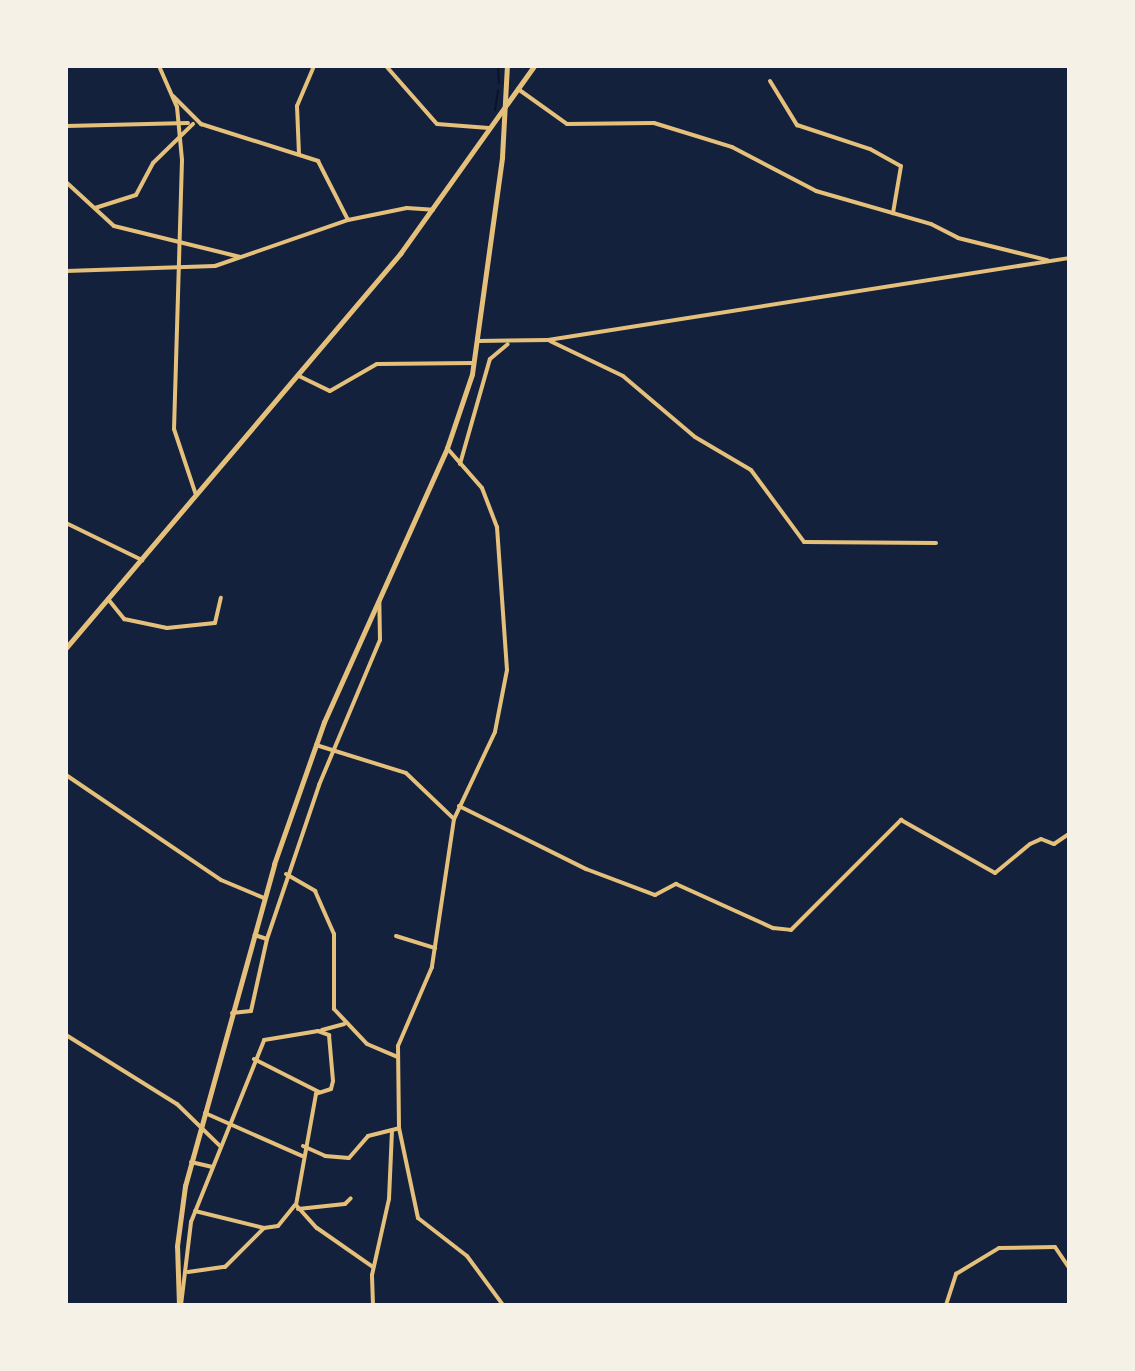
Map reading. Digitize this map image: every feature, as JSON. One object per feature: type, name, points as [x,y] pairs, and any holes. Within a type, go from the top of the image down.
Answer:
[{"type":"main road","points":[[180,1305],[178,1238],[191,1162],[264,898],[316,745],[378,599],[447,448],[474,363],[507,104],[507,66]]},
{"type":"street","points":[[159,66],[173,96],[180,134],[180,241],[174,429],[196,495]]},
{"type":"street","points":[[299,154],[297,106],[314,66]]},
{"type":"street","points":[[387,66],[437,124],[489,128]]},
{"type":"street","points":[[66,648],[299,376],[433,210],[534,66]]},
{"type":"street","points":[[770,81],[797,125],[870,149],[901,166],[893,213]]},
{"type":"street","points":[[518,89],[567,124],[654,123],[732,147],[816,191],[893,213],[958,238],[1051,261]]},
{"type":"street","points":[[173,96],[201,124]]},
{"type":"street","points":[[95,208],[136,195],[153,163],[180,134],[193,124]]},
{"type":"street","points":[[66,126],[201,124],[313,157],[328,172],[348,220]]},
{"type":"street","points":[[66,182],[125,231],[180,241],[241,257]]},
{"type":"street","points":[[66,272],[178,269],[241,257],[348,220],[407,208],[433,210]]},
{"type":"street","points":[[478,341],[509,344],[548,340],[1069,258]]},
{"type":"street","points":[[548,340],[623,376],[695,437],[751,470],[804,542],[936,543]]},
{"type":"street","points":[[460,464],[490,359],[509,344]]},
{"type":"street","points":[[299,376],[330,391],[377,364],[474,363]]},
{"type":"street","points":[[447,448],[482,488],[497,527],[508,648],[495,732],[454,819],[435,948],[397,1057],[399,1128],[418,1218],[467,1256],[503,1305]]},
{"type":"street","points":[[66,523],[142,560]]},
{"type":"street","points":[[108,599],[124,619],[167,628],[215,623],[221,598]]},
{"type":"street","points":[[232,1013],[247,1016],[250,1011],[267,939],[286,874],[380,640],[378,599]]},
{"type":"street","points":[[316,745],[335,748],[406,773],[454,819]]},
{"type":"street","points":[[66,775],[221,880],[264,898]]},
{"type":"street","points":[[459,806],[586,869],[655,896],[676,884],[765,925],[791,930],[901,820],[995,873],[1030,844],[1041,839],[1054,844],[1069,834]]},
{"type":"street","points":[[286,874],[315,891],[334,934],[332,1005],[344,1024],[367,1044],[397,1057]]},
{"type":"street","points":[[254,935],[267,939]]},
{"type":"street","points":[[396,936],[435,948]]},
{"type":"street","points":[[180,1305],[188,1272],[195,1211],[261,1041],[344,1024]]},
{"type":"street","points":[[254,1059],[319,1092],[331,1089],[333,1081],[332,1040],[318,1031]]},
{"type":"street","points":[[66,1035],[168,1098],[220,1146]]},
{"type":"street","points":[[195,1211],[264,1228],[278,1226],[296,1207],[303,1146],[319,1092]]},
{"type":"street","points":[[204,1113],[231,1121],[302,1155]]},
{"type":"street","points":[[303,1146],[325,1156],[349,1158],[368,1136],[399,1128]]},
{"type":"street","points":[[373,1305],[373,1267],[388,1199],[392,1130]]},
{"type":"street","points":[[191,1162],[212,1167]]},
{"type":"street","points":[[296,1207],[345,1204],[351,1198]]},
{"type":"street","points":[[296,1207],[373,1267]]},
{"type":"street","points":[[188,1272],[225,1267],[264,1228]]},
{"type":"street","points":[[946,1305],[956,1274],[999,1248],[1055,1247],[1069,1268]]},
{"type":"waterway","points":[[498,66],[499,83]]},
{"type":"waterway","points":[[495,110],[498,90]]}]
